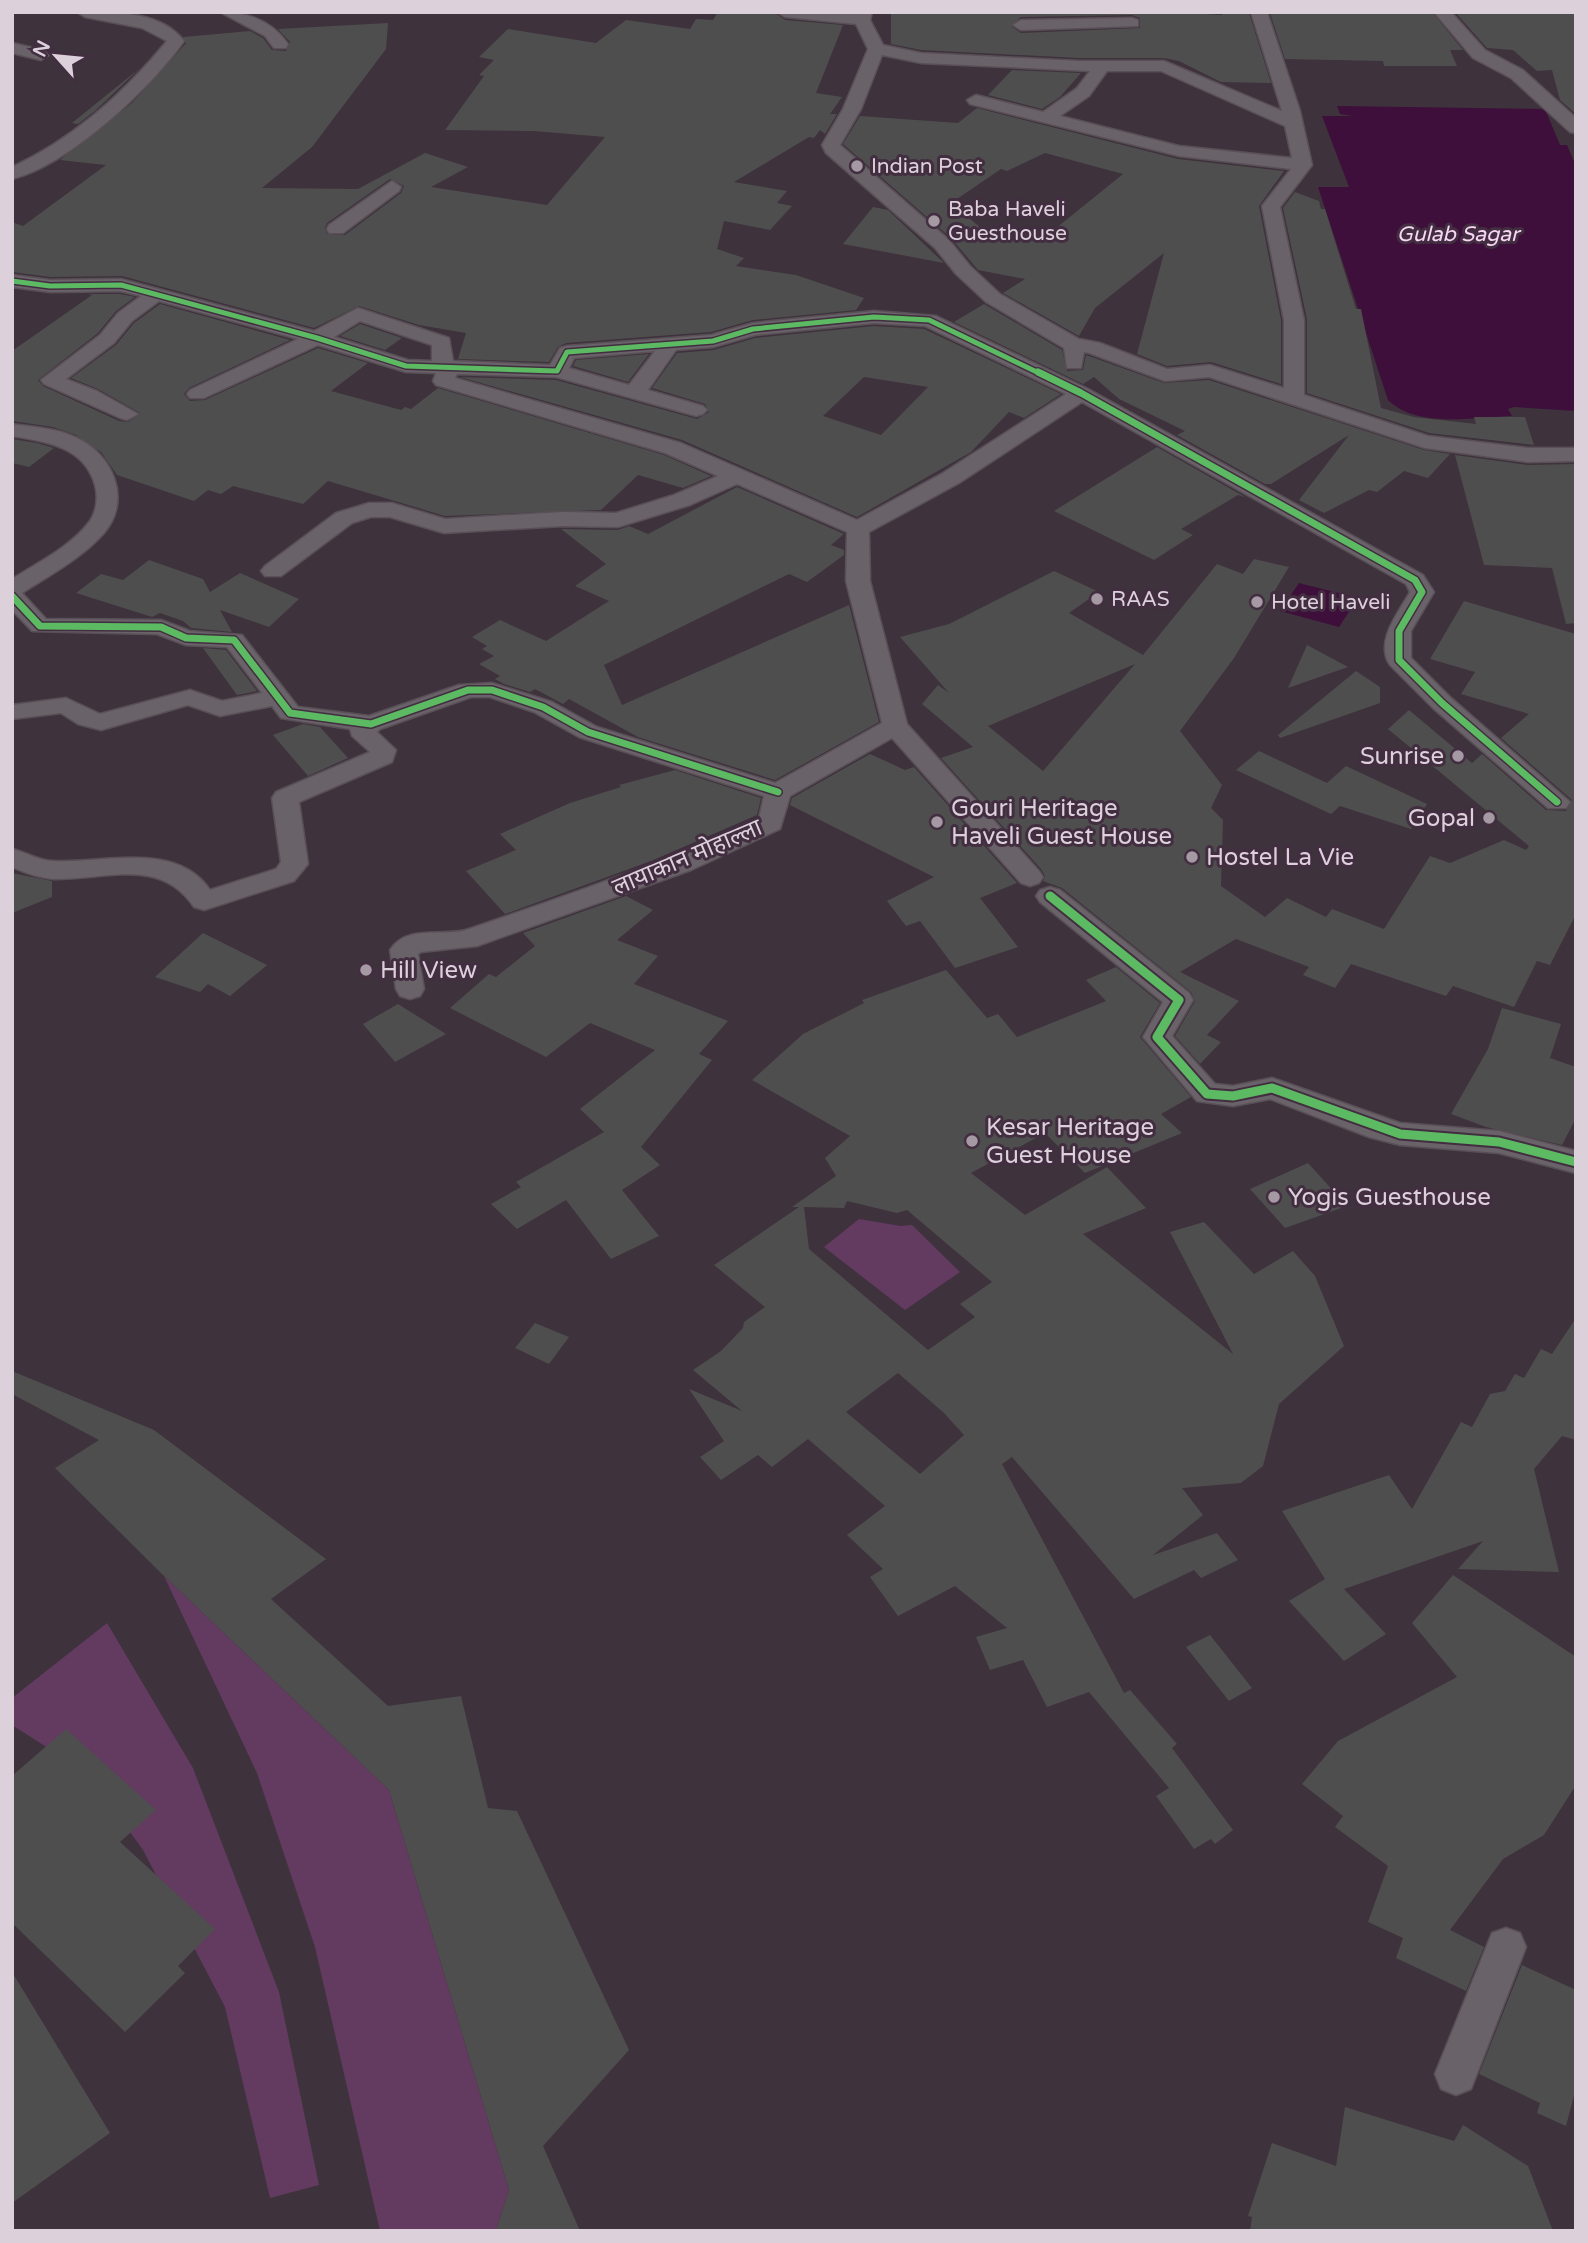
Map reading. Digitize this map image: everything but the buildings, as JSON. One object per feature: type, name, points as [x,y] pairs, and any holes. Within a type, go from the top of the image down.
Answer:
[{"type":"street","points":[[12,174],[40,164],[100,116],[155,69],[176,41],[165,30],[153,26],[85,12]]},
{"type":"street","points":[[228,12],[271,32],[280,44]]},
{"type":"street","points":[[785,12],[863,16],[876,49],[852,108],[831,145],[835,153],[942,244],[963,270],[993,298],[1074,345],[1093,347],[1165,375],[1210,371],[1425,442],[1528,454],[1576,454]]},
{"type":"street","points":[[1259,12],[1294,123],[1303,165],[1289,187],[1271,206],[1294,320],[1294,397]]},
{"type":"street","points":[[1442,12],[1479,54],[1517,74],[1576,128]]},
{"type":"street","points":[[876,49],[921,58],[1131,18],[1146,64]]},
{"type":"street","points":[[1025,38],[1102,66],[1146,64],[1175,69],[1294,123]]},
{"type":"street","points":[[12,48],[41,55]]},
{"type":"street","points":[[1046,118],[1083,92],[1102,66]]},
{"type":"street","points":[[976,100],[1189,153],[1303,165]]},
{"type":"street","points":[[336,229],[392,187]]},
{"type":"street","points":[[12,281],[50,286],[121,285],[317,338],[406,366],[557,371],[696,410]]},
{"type":"street","points":[[127,414],[90,395],[51,380],[107,340],[125,317],[154,296]]},
{"type":"street","points":[[197,394],[317,338],[351,317],[362,315],[442,342],[446,368],[443,381],[673,448],[858,529]]},
{"type":"street","points":[[557,371],[567,352],[713,341],[753,329],[861,318],[929,320],[1081,393],[1415,580],[1422,592],[1399,631],[1399,660],[1441,704],[1557,802]]},
{"type":"street","points":[[635,391],[650,375],[670,344]]},
{"type":"street","points":[[1074,345],[1072,356],[1081,393]]},
{"type":"street","points":[[858,529],[951,478],[1081,393]]},
{"type":"street","points":[[12,430],[64,439],[78,446],[102,470],[108,485],[108,507],[94,530],[12,590]]},
{"type":"street","points":[[273,571],[344,518],[369,510],[392,510],[444,526],[618,520],[682,500],[736,477]]},
{"type":"street","points":[[858,529],[858,581],[895,726],[1040,887],[1179,1000],[1157,1037],[1207,1094],[1233,1096],[1272,1088],[1348,1119],[1400,1135],[1499,1142],[1576,1162]]},
{"type":"street","points":[[12,596],[40,626],[161,627],[186,638],[234,640],[290,713],[371,724]]},
{"type":"street","points":[[12,857],[30,865],[53,870],[125,864],[182,876],[198,886],[204,901],[285,874],[295,864],[283,805],[285,798],[383,757],[383,750],[361,731],[371,724],[468,690],[492,690],[542,707],[588,732],[778,792]]},
{"type":"street","points":[[12,712],[66,705],[86,719],[100,722],[190,697],[220,709],[277,697]]},
{"type":"street","name":"लायाकान मोहाल्ला","points":[[410,989],[404,950],[415,943],[467,940],[682,864],[771,823],[778,792],[895,726]]},
{"type":"street","points":[[1456,2074],[1506,1947]]},
{"type":"shaded area","points":[[859,1219],[901,1226],[912,1225],[960,1272],[905,1310],[824,1247]]},
{"type":"shaded area","points":[[164,1576],[389,1790],[509,2190],[496,2231],[380,2231],[315,1947],[257,1773]]},
{"type":"shaded area","points":[[107,1623],[193,1768],[279,1992],[319,2185],[270,2198],[225,2007],[143,1850],[87,1773],[12,1725],[12,1698]]},
{"type":"water","name":"Gulab Sagar","points":[[1337,106],[1545,109],[1560,145],[1567,145],[1576,166],[1576,411],[1514,407],[1508,409],[1512,416],[1447,419],[1415,415],[1388,400],[1318,187],[1349,187],[1322,116],[1353,116],[1340,114]]},
{"type":"water","points":[[1299,583],[1358,598],[1339,627],[1280,611]]},
{"type":"cycle path","points":[[12,281],[50,286],[121,285],[317,338],[406,366],[557,371],[567,352],[713,341],[753,329],[874,317],[929,320],[1081,393],[1415,580],[1422,592],[1399,631],[1399,660],[1442,703],[1557,802]]},
{"type":"cycle path","points":[[12,596],[40,626],[161,627],[186,638],[234,640],[290,713],[371,724],[468,690],[492,690],[543,707],[588,732],[778,792]]},
{"type":"cycle path","points":[[1050,896],[1179,1000],[1157,1037],[1207,1094],[1233,1096],[1272,1088],[1400,1134],[1499,1142],[1576,1162]]},
{"type":"place","name":"Indian Post","points":[[857,166]]},
{"type":"place","name":"Baba Haveli Guesthouse","points":[[934,221]]},
{"type":"place","name":"RAAS","points":[[1097,599]]},
{"type":"place","name":"Hotel Haveli","points":[[1257,602]]},
{"type":"place","name":"Sunrise","points":[[1458,756]]},
{"type":"place","name":"Gopal","points":[[1489,818]]},
{"type":"place","name":"Gouri Heritage Haveli Guest House","points":[[937,822]]},
{"type":"place","name":"Hostel La Vie","points":[[1192,857]]},
{"type":"place","name":"Hill View","points":[[366,970]]},
{"type":"place","name":"Kesar Heritage Guest House","points":[[972,1141]]},
{"type":"place","name":"Yogis Guesthouse","points":[[1274,1197]]}]
